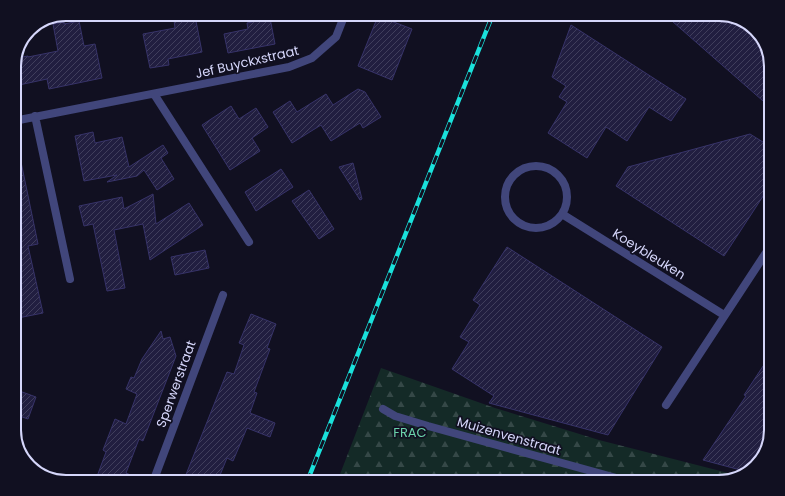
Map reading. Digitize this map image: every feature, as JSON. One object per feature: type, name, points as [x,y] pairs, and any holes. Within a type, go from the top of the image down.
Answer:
[{"type":"street","name":"Jef Buyckxstraat","points":[[21,119],[289,67],[312,58],[336,37],[342,21]]},
{"type":"street","points":[[154,94],[248,242]]},
{"type":"street","points":[[35,116],[70,279]]},
{"type":"street","points":[[533,165],[547,167],[559,175],[566,187],[567,201],[562,214],[553,222],[542,228],[529,227],[518,223],[509,214],[504,202],[505,190],[510,178],[520,169],[533,165]]},
{"type":"street","name":"Koeybleuken","points":[[562,214],[724,315]]},
{"type":"street","points":[[666,405],[764,255]]},
{"type":"street","name":"Sperwerstraat","points":[[156,475],[222,295]]},
{"type":"street","name":"Muizenvenstraat","points":[[382,409],[395,416],[428,426],[606,475]]},
{"type":"green space","name":"FRAC","points":[[381,368],[495,408],[599,440],[729,473],[725,475],[340,475]]},
{"type":"building","points":[[79,21],[84,46],[95,44],[102,78],[49,89],[47,79],[21,85],[23,57],[58,51],[53,24],[64,22],[64,24]]},
{"type":"building","points":[[174,21],[196,21],[202,52],[168,59],[169,65],[150,68],[143,34],[175,28]]},
{"type":"building","points":[[256,21],[271,21],[275,44],[228,53],[224,34],[248,29],[247,23]]},
{"type":"building","points":[[376,21],[391,21],[412,29],[392,80],[358,66]]},
{"type":"building","points":[[672,21],[727,22],[733,23],[749,32],[762,52],[764,66],[764,102]]},
{"type":"building","points":[[571,25],[686,99],[671,121],[649,107],[627,141],[606,127],[587,158],[548,133],[567,102],[559,97],[566,86],[552,77]]},
{"type":"building","points":[[358,89],[365,92],[381,117],[363,128],[360,123],[331,141],[321,125],[292,143],[273,112],[290,101],[297,112],[326,94],[333,105]]},
{"type":"building","points":[[231,106],[239,119],[256,108],[268,127],[252,138],[260,151],[230,170],[202,125]]},
{"type":"building","points":[[93,132],[95,143],[122,137],[129,167],[163,145],[168,153],[161,158],[174,179],[157,190],[144,170],[137,176],[107,182],[117,175],[84,181],[75,136]]},
{"type":"building","points":[[750,134],[764,143],[764,195],[724,256],[616,186],[628,167]]},
{"type":"building","points":[[21,162],[38,244],[28,246],[43,313],[21,317]]},
{"type":"building","points":[[353,163],[362,199],[360,200],[339,167]]},
{"type":"building","points":[[281,169],[293,187],[256,211],[245,192]]},
{"type":"building","points":[[309,190],[334,229],[319,239],[292,201]]},
{"type":"building","points":[[153,194],[156,224],[189,203],[203,225],[150,260],[143,224],[114,230],[125,288],[107,291],[93,224],[84,226],[79,206],[122,197],[124,209]]},
{"type":"building","points":[[507,247],[662,347],[608,435],[489,403],[494,396],[452,369],[469,342],[460,337],[480,305],[473,300]]},
{"type":"building","points":[[205,250],[209,268],[175,275],[171,257]]},
{"type":"building","points":[[251,314],[276,324],[267,348],[270,349],[254,392],[257,393],[250,413],[275,423],[270,437],[247,428],[233,461],[227,458],[220,475],[186,475],[227,372],[234,374],[244,345],[239,343]]},
{"type":"building","points":[[161,331],[163,339],[170,337],[176,356],[143,441],[139,439],[126,473],[131,475],[98,475],[106,452],[103,450],[115,419],[126,424],[137,394],[126,389],[131,377],[134,378],[142,359]]},
{"type":"building","points":[[764,365],[764,436],[762,444],[753,460],[740,470],[703,460],[746,396],[744,395]]},
{"type":"building","points":[[21,392],[36,397],[28,419],[21,416]]},
{"type":"railway","points":[[310,475],[490,21]]}]
